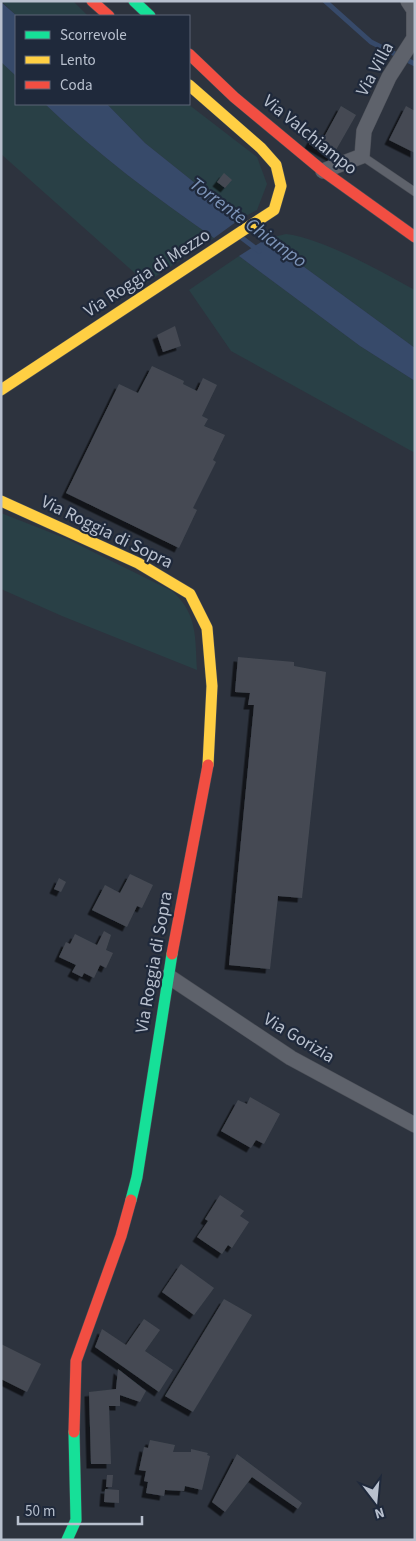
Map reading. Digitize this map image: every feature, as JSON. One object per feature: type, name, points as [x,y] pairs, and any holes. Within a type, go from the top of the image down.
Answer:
[{"type":"street","points":[[92,1],[108,15]]},
{"type":"street","points":[[134,1],[149,15]]},
{"type":"street","name":"Via Villa","points":[[362,156],[364,131],[389,77],[414,38],[414,10],[408,1]]},
{"type":"street","name":"Via Valchiampo","points":[[190,55],[234,97],[323,172],[415,237]]},
{"type":"street","name":"Via Roggia di Mezzo","points":[[1,390],[274,210],[281,186],[276,165],[261,148],[190,86]]},
{"type":"street","points":[[323,172],[362,156]]},
{"type":"street","name":"Via Roggia di Sopra","points":[[1,501],[138,563],[190,594],[207,628],[212,686],[208,770],[168,976],[137,1177],[121,1236],[76,1361],[74,1404],[76,1520],[67,1540]]},
{"type":"street","name":"Via Gorizia","points":[[168,976],[290,1058],[415,1125]]},
{"type":"lane","points":[[362,156],[415,192]]},
{"type":"green space","points":[[1,1],[73,1],[87,15],[16,15]]},
{"type":"green space","points":[[1,62],[15,75],[15,105],[46,105],[127,174],[214,238],[146,283],[1,154]]},
{"type":"green space","points":[[108,105],[189,105],[257,157],[267,184],[257,210],[240,219],[145,143]]},
{"type":"green space","points":[[286,234],[317,242],[334,249],[369,265],[415,290],[415,348],[266,239]]},
{"type":"green space","points":[[239,256],[360,346],[415,381],[415,453],[231,351],[189,290]]},
{"type":"green space","points":[[1,513],[67,539],[172,591],[187,609],[194,627],[197,670],[62,616],[1,589]]},
{"type":"water","points":[[1,2],[16,15],[15,75],[1,62]]},
{"type":"water","points":[[46,105],[108,105],[145,143],[240,219],[214,238],[127,174]]},
{"type":"water","points":[[266,239],[415,348],[415,381],[360,346],[239,256]]},
{"type":"building","points":[[341,106],[356,115],[332,157],[309,144],[314,134],[323,139]]},
{"type":"building","points":[[406,106],[415,111],[415,153],[389,140]]},
{"type":"building","points":[[224,173],[232,180],[225,188],[217,182]]},
{"type":"building","points":[[175,326],[181,346],[163,352],[157,335]]},
{"type":"building","points":[[152,366],[184,381],[183,384],[197,391],[203,378],[217,385],[202,416],[208,419],[204,426],[225,435],[213,460],[216,462],[193,508],[197,510],[179,548],[66,493],[119,384],[138,393]]},
{"type":"building","points":[[238,657],[294,662],[294,666],[326,672],[302,898],[278,896],[270,969],[229,965],[254,705],[248,705],[250,693],[235,692]]},
{"type":"building","points":[[130,874],[153,885],[142,908],[137,906],[127,927],[92,910],[105,885],[120,893]]},
{"type":"building","points":[[59,878],[66,882],[61,892],[54,889]]},
{"type":"building","points":[[104,931],[111,935],[106,950],[113,953],[106,968],[100,965],[94,978],[84,973],[82,977],[72,972],[76,965],[59,957],[66,942],[70,944],[75,934],[97,945]]},
{"type":"building","points":[[250,1097],[280,1114],[264,1144],[256,1140],[251,1148],[221,1131],[238,1100],[247,1104]]},
{"type":"building","points":[[220,1195],[244,1211],[240,1216],[249,1222],[232,1248],[228,1245],[222,1254],[197,1237],[208,1221],[205,1219]]},
{"type":"building","points":[[181,1264],[214,1288],[194,1315],[162,1292]]},
{"type":"building","points":[[224,1299],[252,1315],[193,1412],[165,1396]]},
{"type":"building","points":[[144,1319],[160,1330],[145,1351],[173,1370],[159,1392],[95,1347],[102,1329],[126,1345]]},
{"type":"building","points":[[1,1344],[41,1364],[27,1392],[1,1379]]},
{"type":"building","points":[[118,1369],[146,1391],[140,1402],[120,1395],[120,1406],[109,1406],[111,1464],[91,1464],[89,1392],[116,1389]]},
{"type":"building","points":[[150,1440],[175,1445],[173,1452],[191,1452],[191,1449],[208,1453],[207,1455],[210,1456],[202,1490],[185,1486],[184,1491],[165,1490],[164,1496],[146,1493],[148,1482],[144,1481],[146,1471],[139,1470],[144,1447],[148,1448]]},
{"type":"building","points":[[237,1454],[302,1503],[298,1509],[252,1477],[225,1512],[212,1502]]},
{"type":"building","points":[[107,1475],[113,1475],[112,1487],[106,1487]]},
{"type":"building","points":[[105,1489],[119,1490],[119,1503],[104,1502]]},
{"type":"waterway","points":[[325,1],[371,42],[415,64]]},
{"type":"waterway","name":"Torrente Chiampo","points":[[242,238],[259,251]]},
{"type":"traffic: fast","points":[[134,1],[149,15]]},
{"type":"traffic: fast","points":[[131,1200],[137,1177],[172,954]]},
{"type":"traffic: fast","points":[[67,1540],[76,1520],[74,1432]]},
{"type":"traffic: slow","points":[[1,390],[274,210],[281,186],[276,165],[261,148],[190,86]]},
{"type":"traffic: slow","points":[[1,501],[138,563],[190,594],[207,628],[212,686],[208,765]]},
{"type":"traffic: jam","points":[[92,1],[108,15]]},
{"type":"traffic: jam","points":[[190,55],[234,97],[323,171],[415,237]]},
{"type":"traffic: jam","points":[[172,954],[208,765]]},
{"type":"traffic: jam","points":[[74,1432],[76,1361],[121,1236],[131,1200]]}]
